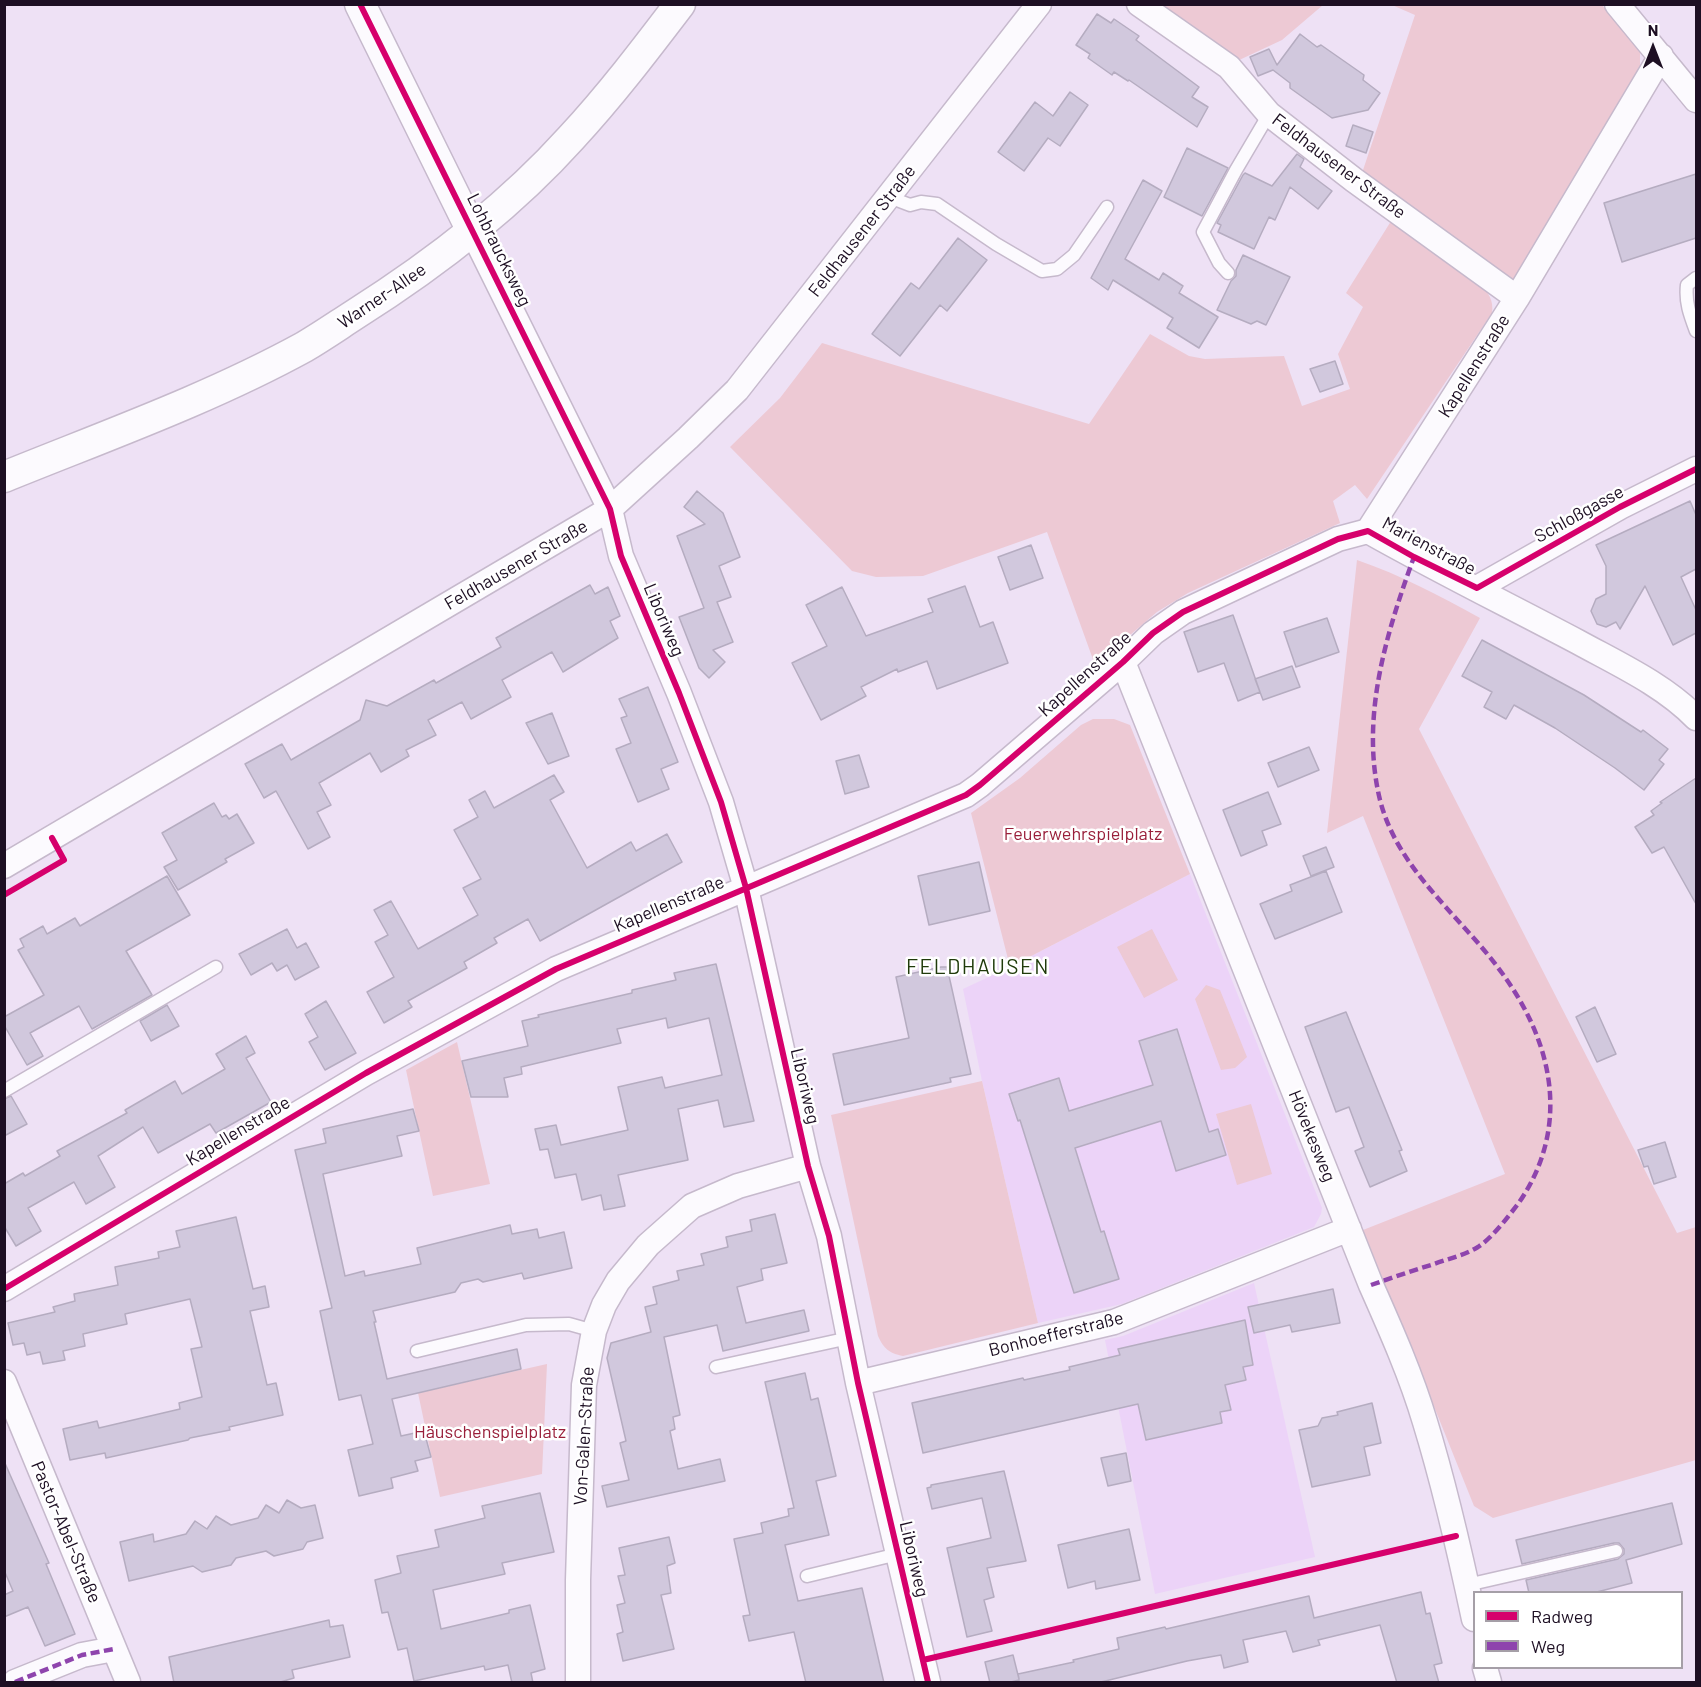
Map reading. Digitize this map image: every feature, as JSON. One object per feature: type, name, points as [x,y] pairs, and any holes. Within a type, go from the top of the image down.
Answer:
[{"type":"street","name":"Lohbraucksweg","points":[[360,4],[610,509]]},
{"type":"street","name":"Warner-Allee","points":[[4,477],[196,399],[304,346],[402,285],[472,231],[570,140],[608,96],[680,4]]},
{"type":"street","name":"Feldhausener Straße","points":[[4,866],[610,509],[737,390],[1039,4]]},
{"type":"street","name":"Feldhausener Straße","points":[[1139,4],[1228,66],[1269,114],[1354,180],[1517,298]]},
{"type":"street","points":[[1617,4],[1696,100]]},
{"type":"street","name":"Kapellenstraße","points":[[4,1288],[366,1073],[556,969],[966,795],[1123,663],[1153,633],[1183,612],[1338,539],[1368,531],[1517,298],[1661,56]]},
{"type":"street","name":"Schloßgasse","points":[[1477,588],[1620,507],[1696,469]]},
{"type":"street","name":"Liboriweg","points":[[610,509],[621,556],[679,693],[721,802],[746,888],[808,1166],[829,1236],[858,1383],[928,1683]]},
{"type":"street","name":"Marienstraße","points":[[1368,531],[1629,669],[1684,706],[1696,718]]},
{"type":"street","name":"Hövekesweg","points":[[1123,663],[1349,1229],[1399,1347],[1425,1421],[1473,1614]]},
{"type":"street","name":"Von-Galen-Straße","points":[[578,1683],[578,1580],[584,1384],[594,1331],[604,1305],[618,1281],[648,1245],[692,1206],[738,1186],[808,1166]]},
{"type":"street","name":"Bonhoefferstraße","points":[[858,1383],[1114,1322],[1349,1229]]},
{"type":"street","name":"Pastor-Abel-Straße","points":[[4,1382],[128,1683]]},
{"type":"street","points":[[15,1683],[82,1655],[114,1649]]},
{"type":"lane","points":[[1228,273],[1219,263],[1203,232],[1269,114]]},
{"type":"lane","points":[[889,197],[910,205],[921,202],[937,204],[996,244],[1042,271],[1057,269],[1074,255],[1107,207]]},
{"type":"lane","points":[[1696,278],[1687,285],[1686,294],[1696,331]]},
{"type":"lane","points":[[4,1091],[216,967]]},
{"type":"lane","points":[[417,1351],[526,1325],[569,1324],[594,1331]]},
{"type":"lane","points":[[716,1367],[849,1338]]},
{"type":"lane","points":[[1467,1585],[1616,1551]]},
{"type":"lane","name":"Liboriweg","points":[[807,1576],[898,1554]]},
{"type":"shaded area","points":[[1190,874],[1322,1208],[1321,1214],[1314,1227],[1122,1304],[1038,1323],[963,989]]},
{"type":"shaded area","points":[[1254,1283],[1315,1557],[1155,1594],[1105,1340],[1123,1336]]},
{"type":"green space","points":[[1156,5],[1323,5],[1282,40],[1235,62]]},
{"type":"green space","points":[[1392,5],[1602,5],[1640,51],[1640,70],[1509,286],[1361,176],[1415,15]]},
{"type":"green space","points":[[1393,218],[1481,284],[1491,300],[1492,313],[1367,499],[1355,485],[1333,501],[1340,523],[1188,593],[1157,612],[1095,665],[1047,532],[923,576],[876,577],[852,571],[730,447],[780,398],[822,343],[1089,424],[1150,334],[1189,356],[1205,359],[1284,356],[1302,406],[1350,389],[1338,354],[1363,307],[1346,293]]},
{"type":"green space","points":[[1357,560],[1405,579],[1480,618],[1419,729],[1677,1233],[1696,1227],[1696,1460],[1493,1518],[1474,1506],[1363,1230],[1505,1174],[1363,816],[1327,833]]},
{"type":"green space","name":"Feuerwehrspielplatz","points":[[1093,719],[1114,719],[1130,725],[1190,874],[1010,967],[971,813],[1020,778],[1081,725]]},
{"type":"green space","points":[[1152,929],[1178,980],[1144,998],[1117,947]]},
{"type":"green space","points":[[1206,985],[1220,990],[1247,1057],[1235,1068],[1221,1070],[1195,999]]},
{"type":"green space","points":[[457,1042],[490,1184],[433,1196],[406,1070]]},
{"type":"green space","points":[[982,1081],[1038,1323],[903,1356],[898,1355],[888,1350],[878,1336],[831,1115]]},
{"type":"green space","points":[[1251,1104],[1272,1174],[1237,1185],[1216,1114]]},
{"type":"green space","name":"Häuschenspielplatz","points":[[547,1364],[542,1474],[440,1497],[418,1393]]},
{"type":"building","points":[[1097,14],[1111,23],[1114,19],[1139,36],[1136,40],[1199,87],[1192,97],[1208,107],[1197,127],[1129,80],[1114,72],[1112,75],[1088,58],[1090,54],[1076,45]]},
{"type":"building","points":[[1300,34],[1317,47],[1321,45],[1364,75],[1363,80],[1380,93],[1368,110],[1332,118],[1290,88],[1290,83],[1273,70],[1258,76],[1250,57],[1269,49],[1277,65]]},
{"type":"building","points":[[1070,92],[1088,105],[1060,146],[1048,138],[1024,171],[998,152],[1035,102],[1053,116]]},
{"type":"building","points":[[1353,125],[1373,132],[1366,153],[1346,146]]},
{"type":"building","points":[[1187,148],[1228,168],[1202,216],[1164,197]]},
{"type":"building","points":[[1297,154],[1304,159],[1300,167],[1332,191],[1318,209],[1290,187],[1275,220],[1269,217],[1254,249],[1218,232],[1221,225],[1217,223],[1245,173],[1272,186]]},
{"type":"building","points":[[1696,174],[1696,238],[1622,262],[1604,203]]},
{"type":"building","points":[[1143,180],[1162,191],[1125,259],[1159,280],[1163,273],[1183,286],[1179,293],[1218,317],[1199,348],[1167,328],[1173,318],[1113,280],[1108,290],[1091,278]]},
{"type":"building","points":[[958,238],[987,260],[947,311],[940,305],[900,356],[872,334],[911,283],[919,289]]},
{"type":"building","points":[[1243,255],[1290,277],[1266,325],[1257,321],[1251,324],[1217,310],[1231,281],[1236,276],[1236,270]]},
{"type":"building","points":[[1335,361],[1343,384],[1320,392],[1310,369]]},
{"type":"building","points":[[697,491],[723,513],[740,557],[719,566],[731,597],[717,602],[733,642],[713,650],[725,662],[709,678],[699,668],[679,617],[704,608],[677,536],[705,524],[684,507]]},
{"type":"building","points":[[1690,501],[1696,515],[1696,569],[1681,577],[1696,610],[1696,633],[1673,645],[1645,586],[1620,629],[1616,622],[1606,627],[1597,624],[1591,611],[1596,599],[1606,594],[1606,566],[1596,545]]},
{"type":"building","points":[[1031,545],[1043,578],[1010,590],[998,557]]},
{"type":"building","points":[[590,585],[595,594],[608,587],[620,616],[610,621],[618,638],[563,672],[552,652],[502,680],[511,697],[471,719],[462,702],[428,720],[436,735],[406,750],[409,756],[381,772],[370,753],[319,783],[331,805],[317,812],[330,837],[308,849],[276,791],[264,798],[245,764],[282,744],[291,760],[360,720],[366,700],[387,706],[434,680],[436,683],[501,647],[496,638]]},
{"type":"building","points":[[965,586],[980,627],[993,622],[1008,663],[937,689],[927,661],[898,672],[897,669],[861,687],[866,696],[821,720],[792,663],[827,646],[806,605],[842,587],[866,636],[933,612],[928,599]]},
{"type":"building","points":[[1233,615],[1260,692],[1238,701],[1224,663],[1198,672],[1184,632]]},
{"type":"building","points":[[1327,618],[1339,652],[1296,667],[1284,632]]},
{"type":"building","points":[[1482,640],[1584,695],[1641,732],[1643,730],[1668,749],[1659,760],[1664,764],[1644,790],[1555,728],[1514,705],[1506,719],[1484,707],[1492,692],[1462,676]]},
{"type":"building","points":[[1292,666],[1300,687],[1263,700],[1255,679]]},
{"type":"building","points":[[648,687],[678,762],[661,769],[669,789],[638,802],[616,749],[631,743],[621,718],[627,716],[619,699]]},
{"type":"building","points":[[552,713],[569,756],[548,764],[526,723]]},
{"type":"building","points":[[1309,747],[1319,770],[1278,787],[1268,763]]},
{"type":"building","points":[[859,755],[869,787],[845,794],[836,761]]},
{"type":"building","points":[[554,775],[564,792],[550,800],[587,868],[631,842],[636,851],[667,834],[682,862],[540,941],[528,919],[494,938],[497,943],[464,962],[467,968],[408,1001],[412,1007],[384,1023],[367,992],[394,977],[375,942],[388,935],[374,910],[391,901],[418,949],[478,915],[463,888],[481,879],[454,830],[478,817],[469,800],[485,791],[494,808]]},
{"type":"building","points":[[1696,778],[1696,904],[1664,847],[1652,853],[1635,827],[1654,815],[1651,811],[1662,803],[1660,802]]},
{"type":"building","points":[[1268,792],[1281,824],[1262,831],[1267,845],[1241,856],[1223,810]]},
{"type":"building","points":[[214,803],[222,817],[226,815],[229,819],[237,814],[254,843],[225,859],[227,862],[178,890],[164,867],[177,860],[162,833]]},
{"type":"building","points":[[1326,847],[1334,867],[1311,876],[1303,856]]},
{"type":"building","points":[[979,862],[990,911],[929,925],[918,876]]},
{"type":"building","points":[[1326,871],[1342,912],[1275,939],[1260,904],[1292,891],[1290,885]]},
{"type":"building","points":[[167,876],[190,915],[126,951],[152,995],[92,1029],[79,1006],[30,1033],[43,1056],[27,1065],[4,1025],[4,1017],[44,995],[18,950],[24,947],[20,939],[43,926],[47,934],[75,918],[80,926]]},
{"type":"building","points":[[287,929],[297,948],[306,943],[319,967],[295,980],[287,965],[277,971],[272,963],[251,975],[239,954]]},
{"type":"building","points":[[716,964],[754,1121],[724,1127],[718,1100],[678,1109],[688,1160],[618,1175],[625,1206],[604,1210],[601,1195],[582,1200],[576,1174],[555,1178],[548,1149],[540,1150],[535,1129],[556,1125],[561,1145],[628,1130],[618,1087],[662,1077],[665,1088],[722,1075],[709,1018],[668,1028],[666,1018],[617,1029],[621,1043],[521,1067],[522,1074],[504,1078],[508,1097],[471,1097],[462,1061],[528,1046],[522,1021],[539,1017],[538,1015],[632,993],[632,990],[676,980],[674,973]]},
{"type":"building","points":[[947,967],[971,1074],[950,1078],[951,1082],[844,1105],[833,1054],[909,1038],[896,977]]},
{"type":"building","points":[[326,1001],[356,1053],[325,1070],[309,1042],[318,1037],[305,1014]]},
{"type":"building","points":[[167,1005],[179,1026],[151,1041],[140,1021]]},
{"type":"building","points":[[1595,1007],[1616,1054],[1597,1062],[1576,1017]]},
{"type":"building","points":[[1346,1012],[1402,1150],[1399,1151],[1407,1171],[1370,1187],[1355,1151],[1364,1147],[1349,1107],[1336,1112],[1305,1027]]},
{"type":"building","points":[[1177,1029],[1209,1132],[1218,1129],[1226,1155],[1176,1171],[1161,1121],[1075,1148],[1101,1232],[1104,1231],[1119,1279],[1074,1293],[1020,1120],[1018,1121],[1009,1094],[1059,1078],[1069,1111],[1153,1085],[1139,1041]]},
{"type":"building","points":[[246,1036],[255,1053],[246,1058],[271,1102],[216,1133],[210,1124],[158,1153],[143,1127],[98,1156],[115,1187],[86,1204],[74,1182],[28,1208],[41,1231],[16,1246],[4,1226],[4,1184],[23,1173],[25,1176],[60,1156],[57,1151],[127,1113],[125,1110],[175,1081],[182,1094],[225,1069],[216,1054]]},
{"type":"building","points":[[11,1096],[27,1124],[4,1136],[4,1099]]},
{"type":"building","points":[[413,1109],[419,1131],[397,1136],[402,1156],[323,1174],[345,1276],[364,1271],[365,1276],[421,1264],[417,1248],[510,1225],[512,1234],[537,1229],[539,1238],[564,1232],[572,1268],[524,1279],[522,1273],[483,1282],[478,1279],[461,1283],[455,1292],[373,1311],[387,1379],[517,1349],[521,1369],[392,1399],[401,1436],[424,1431],[431,1457],[415,1461],[418,1471],[391,1478],[393,1488],[359,1496],[348,1450],[373,1444],[361,1395],[339,1400],[320,1311],[332,1308],[295,1150],[326,1143],[323,1129]]},
{"type":"building","points":[[1665,1142],[1676,1177],[1654,1184],[1648,1166],[1644,1167],[1638,1150]]},
{"type":"building","points":[[775,1214],[787,1263],[761,1269],[763,1280],[737,1287],[746,1323],[804,1310],[809,1331],[723,1351],[717,1325],[664,1337],[680,1415],[673,1417],[675,1429],[670,1431],[678,1469],[720,1459],[725,1481],[607,1507],[602,1486],[629,1480],[620,1443],[626,1441],[607,1358],[611,1343],[651,1332],[645,1307],[657,1304],[653,1287],[679,1280],[677,1271],[704,1265],[701,1254],[728,1247],[726,1237],[752,1231],[750,1220]]},
{"type":"building","points":[[236,1217],[253,1289],[265,1286],[269,1307],[250,1311],[267,1385],[276,1383],[283,1415],[229,1427],[230,1430],[106,1458],[105,1453],[70,1460],[63,1429],[97,1421],[99,1428],[180,1409],[179,1403],[202,1397],[191,1349],[202,1347],[190,1299],[125,1314],[127,1324],[83,1334],[85,1346],[63,1351],[65,1360],[43,1364],[40,1352],[27,1355],[24,1343],[13,1345],[8,1323],[55,1312],[53,1307],[75,1301],[74,1294],[118,1285],[115,1267],[159,1258],[158,1252],[180,1247],[176,1231]]},
{"type":"building","points":[[1333,1289],[1340,1323],[1292,1332],[1290,1325],[1254,1333],[1248,1307]]},
{"type":"building","points":[[1245,1320],[1253,1365],[1243,1367],[1246,1380],[1225,1385],[1231,1410],[1220,1412],[1222,1423],[1146,1440],[1138,1404],[923,1453],[912,1403],[1070,1370],[1069,1367],[1120,1355],[1118,1349]]},
{"type":"building","points":[[805,1373],[811,1400],[818,1398],[836,1476],[816,1481],[829,1535],[785,1545],[798,1601],[862,1588],[884,1683],[806,1683],[794,1632],[749,1641],[743,1616],[750,1615],[734,1539],[763,1533],[761,1523],[789,1516],[788,1509],[794,1508],[765,1382]]},
{"type":"building","points":[[1372,1403],[1381,1443],[1364,1447],[1370,1475],[1312,1487],[1299,1430],[1318,1426],[1322,1418],[1338,1415],[1337,1412]]},
{"type":"building","points":[[1126,1453],[1131,1481],[1108,1486],[1101,1458]]},
{"type":"building","points":[[4,1461],[49,1563],[46,1564],[75,1634],[45,1646],[28,1607],[4,1617],[4,1595],[13,1591],[4,1570]]},
{"type":"building","points":[[1004,1471],[1026,1561],[987,1568],[994,1597],[984,1600],[992,1631],[967,1637],[947,1548],[991,1538],[982,1498],[932,1509],[927,1488],[931,1485]]},
{"type":"building","points":[[540,1493],[554,1552],[502,1563],[505,1574],[433,1590],[441,1629],[509,1613],[509,1610],[530,1605],[545,1669],[531,1673],[533,1683],[512,1683],[508,1665],[485,1670],[484,1666],[414,1681],[407,1648],[398,1650],[388,1612],[382,1613],[375,1580],[401,1573],[397,1556],[439,1547],[435,1530],[485,1518],[482,1506]]},
{"type":"building","points":[[287,1500],[301,1508],[315,1505],[323,1538],[307,1542],[303,1549],[274,1556],[266,1551],[236,1558],[231,1565],[202,1572],[193,1566],[129,1581],[120,1542],[153,1534],[154,1542],[186,1534],[195,1521],[207,1529],[216,1516],[231,1525],[258,1518],[266,1505],[279,1513]]},
{"type":"building","points":[[1672,1503],[1682,1544],[1626,1560],[1632,1583],[1601,1591],[1529,1591],[1526,1580],[1618,1559],[1624,1554],[1624,1549],[1619,1543],[1614,1543],[1522,1564],[1516,1540]]},
{"type":"building","points":[[1129,1529],[1140,1580],[1096,1589],[1095,1581],[1068,1588],[1058,1545]]},
{"type":"building","points":[[669,1537],[675,1563],[667,1566],[671,1593],[661,1595],[674,1649],[623,1661],[617,1634],[623,1632],[617,1605],[625,1603],[618,1576],[625,1575],[619,1548]]},
{"type":"building","points":[[1421,1592],[1426,1614],[1430,1613],[1442,1663],[1434,1665],[1439,1683],[1397,1683],[1380,1625],[1318,1640],[1320,1645],[1293,1652],[1286,1631],[1243,1640],[1248,1662],[1224,1668],[1221,1655],[1097,1683],[1019,1683],[1019,1680],[990,1683],[985,1662],[1013,1655],[1019,1679],[1018,1674],[1074,1662],[1073,1660],[1119,1649],[1117,1638],[1165,1627],[1166,1629],[1309,1596],[1314,1618]]},
{"type":"building","points":[[329,1620],[330,1627],[343,1625],[350,1657],[292,1670],[294,1678],[277,1683],[174,1683],[169,1657]]},
{"type":"marked path","points":[[1371,1285],[1467,1253],[1489,1238],[1518,1204],[1535,1175],[1545,1146],[1550,1116],[1549,1087],[1544,1057],[1534,1028],[1520,1000],[1486,952],[1416,871],[1401,849],[1380,800],[1373,738],[1379,677],[1394,616],[1414,557]]},
{"type":"marked path","points":[[15,1682],[82,1655],[114,1649]]},
{"type":"cycle path","points":[[360,4],[610,509],[621,556],[679,693],[721,802],[746,888],[808,1166],[829,1236],[858,1383],[928,1682]]},
{"type":"cycle path","points":[[4,1289],[366,1073],[556,969],[966,795],[1123,662],[1153,633],[1183,612],[1338,539],[1368,531],[1477,588],[1620,507],[1696,469]]},
{"type":"cycle path","points":[[4,895],[64,860],[52,838]]},
{"type":"cycle path","points":[[923,1660],[1456,1536]]},
{"type":"district","name":"FELDHAUSEN","points":[[978,967]]}]
